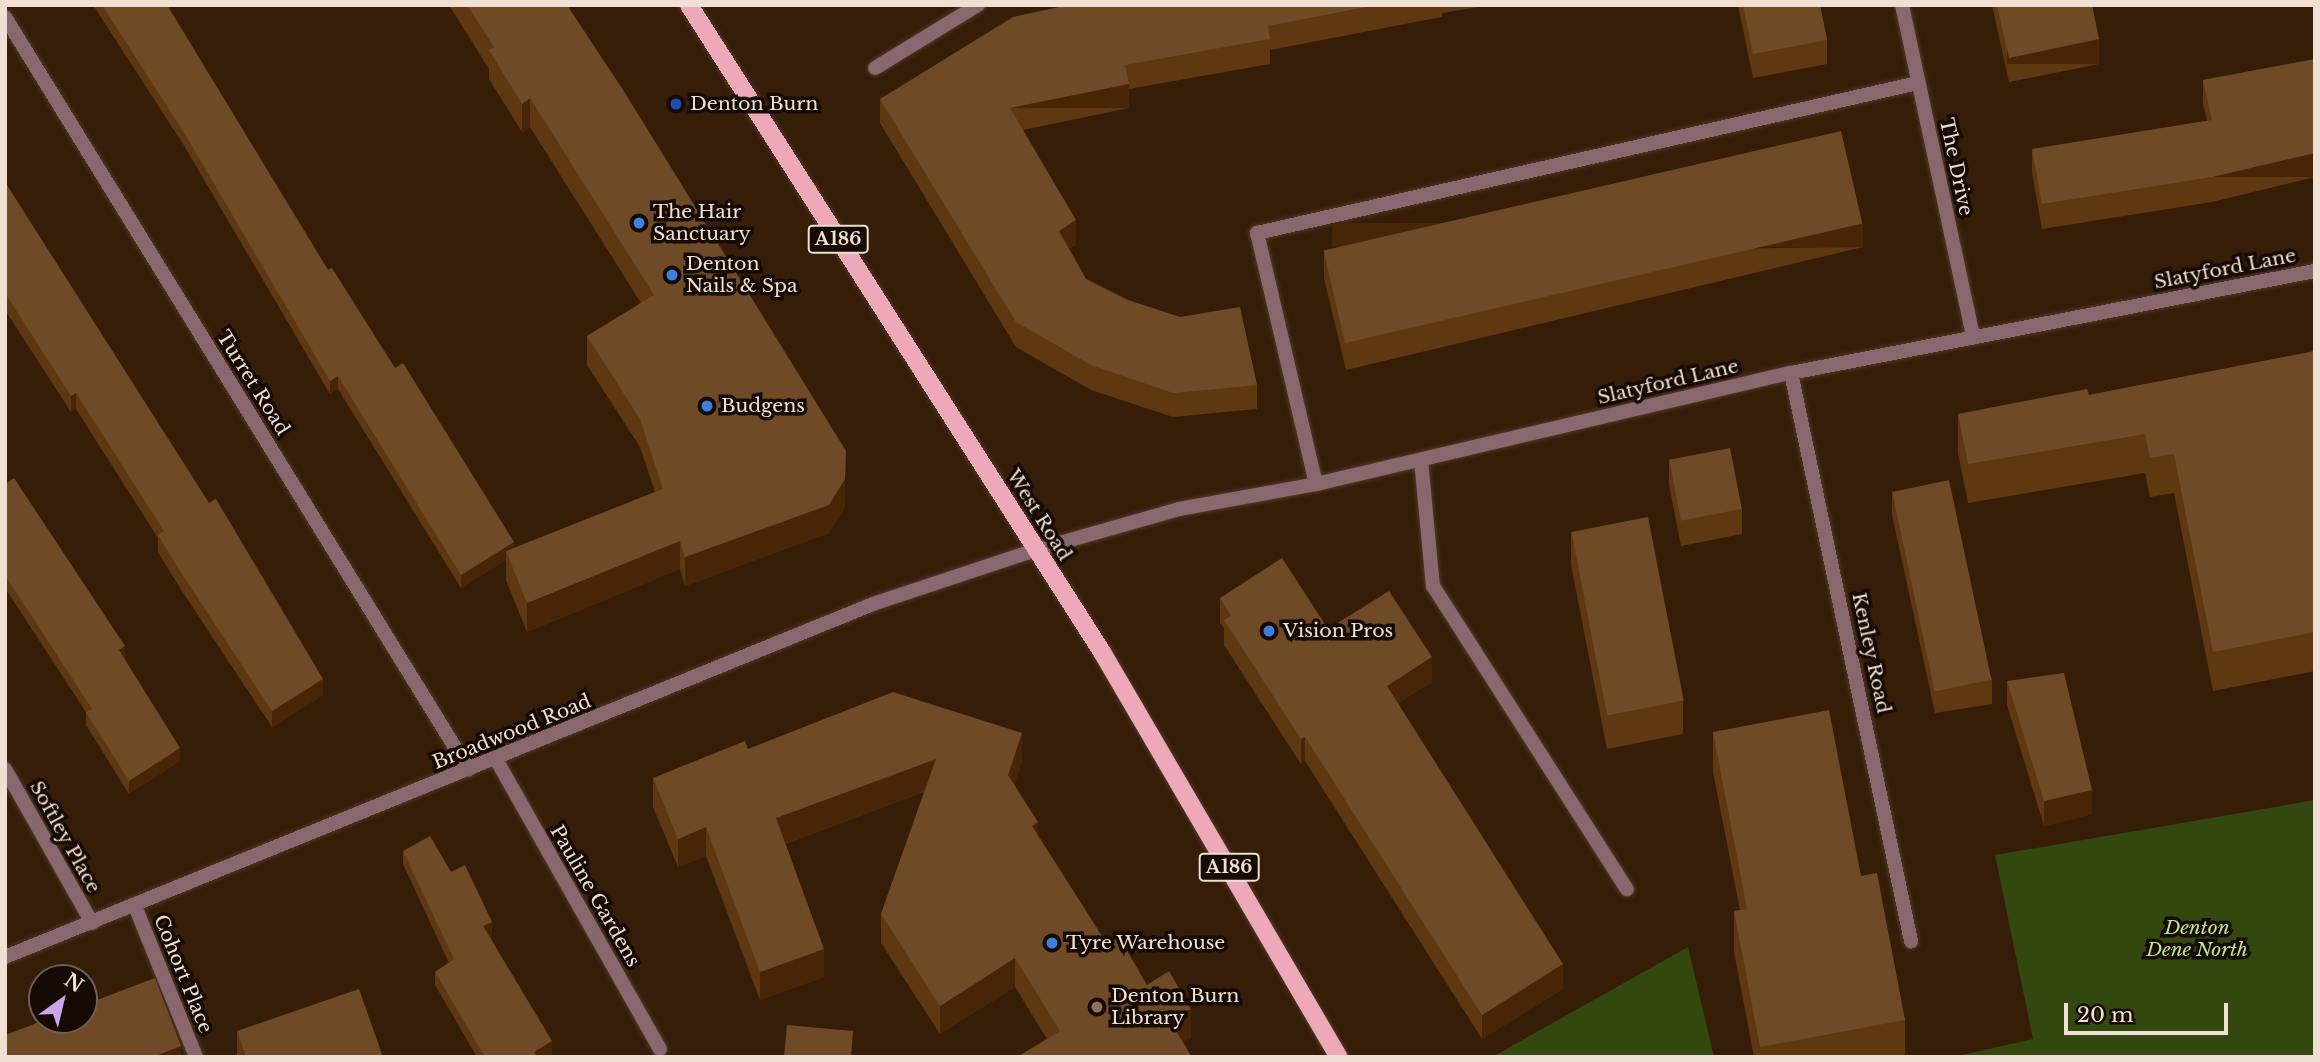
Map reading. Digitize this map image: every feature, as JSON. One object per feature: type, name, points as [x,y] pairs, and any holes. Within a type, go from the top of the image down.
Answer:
[{"type":"main road","name":"West Road","points":[[689,5],[1102,652],[1339,1057]]},
{"type":"street","points":[[875,68],[978,5]]},
{"type":"street","name":"The Drive","points":[[1902,5],[1973,337]]},
{"type":"street","name":"Turret Road","points":[[5,17],[469,770]]},
{"type":"street","points":[[1317,484],[1257,233],[1918,83]]},
{"type":"street","name":"Slatyford Lane","points":[[1035,550],[1180,509],[1317,484],[1791,373],[2315,271]]},
{"type":"street","name":"Kenley Road","points":[[1791,373],[1911,941]]},
{"type":"street","points":[[1421,460],[1433,586],[1627,888]]},
{"type":"street","name":"Broadwood Road","points":[[5,957],[496,761],[873,604],[1035,550]]},
{"type":"street","name":"Pauline Gardens","points":[[496,761],[660,1049]]},
{"type":"street","name":"Softley Place","points":[[5,769],[92,923]]},
{"type":"street","name":"Cohort Place","points":[[135,906],[196,1057]]},
{"type":"green space","name":"Denton Dene North","points":[[2315,800],[2315,1057],[1953,1057],[2033,1039],[1995,855]]},
{"type":"green space","points":[[1688,947],[1714,1057],[1492,1057]]},
{"type":"building","points":[[102,5],[167,5],[328,270],[332,268],[395,368],[403,363],[514,542],[461,575],[338,376],[330,381],[183,131]]},
{"type":"building","points":[[467,5],[567,5],[625,93],[846,451],[845,479],[829,505],[685,557],[680,541],[527,603],[506,551],[663,489],[640,419],[587,336],[654,295],[530,98],[522,104],[489,50],[494,47]]},
{"type":"building","points":[[1068,5],[1376,5],[1268,26],[1270,39],[1125,65],[1129,84],[1010,108],[1076,220],[1059,231],[1086,279],[1128,300],[1180,317],[1240,307],[1257,385],[1173,393],[1091,365],[1016,322],[880,99],[1013,17]]},
{"type":"building","points":[[1743,5],[1820,5],[1827,40],[1753,54]]},
{"type":"building","points":[[1997,5],[2092,5],[2099,39],[2009,58]]},
{"type":"building","points":[[2315,59],[2315,153],[2212,177],[2042,204],[2032,149],[2212,120],[2203,80]]},
{"type":"building","points":[[1841,131],[1862,224],[1345,343],[1324,250]]},
{"type":"building","points":[[5,182],[209,503],[216,499],[323,679],[272,711],[180,571],[158,535],[164,531],[76,393],[71,396],[5,293]]},
{"type":"building","points":[[2315,351],[2315,632],[2213,652],[2174,454],[2150,458],[2145,434],[1968,464],[1958,414],[2087,389],[2089,395]]},
{"type":"building","points":[[1730,448],[1742,509],[1681,521],[1669,460]]},
{"type":"building","points":[[14,478],[125,646],[119,650],[180,748],[129,781],[86,712],[92,709],[5,575],[5,484]]},
{"type":"building","points":[[1949,480],[1991,680],[1935,692],[1892,492]]},
{"type":"building","points":[[1648,517],[1684,701],[1607,715],[1571,532]]},
{"type":"building","points":[[1282,558],[1328,629],[1389,591],[1432,657],[1387,686],[1563,964],[1482,1015],[1305,737],[1301,739],[1224,620],[1231,616],[1220,598]]},
{"type":"building","points":[[2064,673],[2092,790],[2044,801],[2007,681]]},
{"type":"building","points":[[893,692],[1022,733],[1008,775],[1038,822],[1032,826],[1107,944],[1119,937],[1147,985],[1169,971],[1191,1009],[1170,1021],[1192,1057],[1017,1057],[1060,1031],[1015,958],[940,1006],[881,914],[936,759],[776,818],[824,949],[760,972],[706,827],[678,839],[653,778],[745,741],[748,749]]},
{"type":"building","points":[[1829,710],[1861,876],[1877,873],[1905,1020],[1760,1047],[1734,911],[1747,909],[1713,732]]},
{"type":"building","points":[[430,836],[451,872],[465,865],[492,922],[483,926],[552,1041],[534,1052],[538,1057],[485,1057],[435,972],[454,959],[403,851]]},
{"type":"building","points":[[155,978],[181,1046],[153,1057],[5,1057],[5,1035],[28,1026],[28,1034],[98,1034],[98,1000]]},
{"type":"building","points":[[359,989],[383,1057],[246,1057],[237,1031]]},
{"type":"building","points":[[787,1025],[853,1031],[851,1057],[784,1057]]},
{"type":"place","name":"Denton Burn","points":[[676,104]]},
{"type":"place","name":"The Hair Sanctuary","points":[[639,223]]},
{"type":"place","name":"Denton Nails & Spa","points":[[672,275]]},
{"type":"place","name":"Budgens","points":[[707,406]]},
{"type":"place","name":"Vision Pros","points":[[1269,631]]},
{"type":"place","name":"Tyre Warehouse","points":[[1052,943]]},
{"type":"place","name":"Denton Burn Library","points":[[1097,1007]]}]
